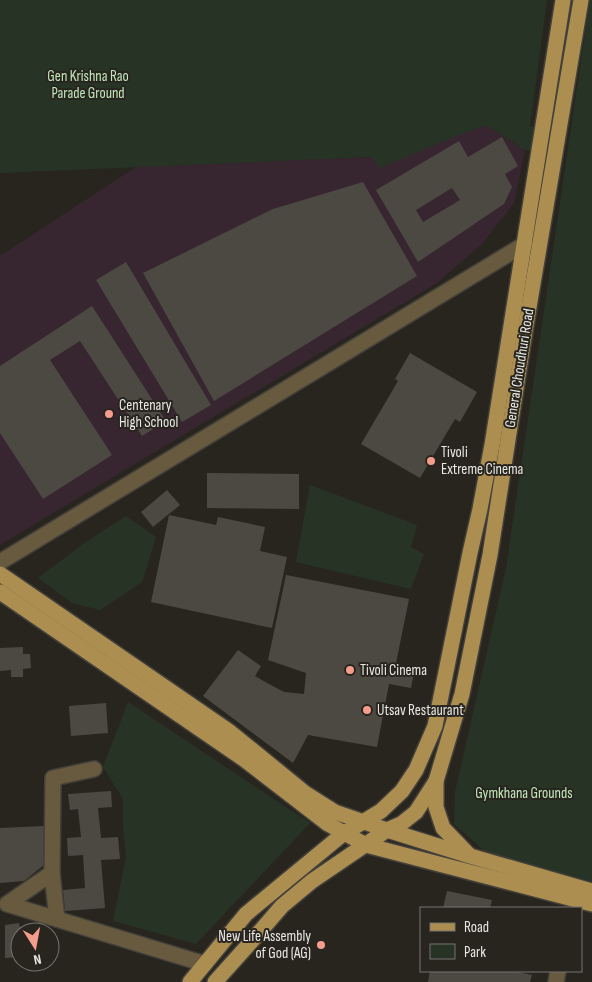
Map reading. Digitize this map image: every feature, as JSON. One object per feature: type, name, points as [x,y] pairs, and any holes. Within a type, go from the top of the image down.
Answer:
[{"type":"main road","name":"General Choudhuri Road","points":[[190,982],[246,914],[344,834],[381,811],[402,791],[416,770],[434,726],[492,446],[563,0]]},
{"type":"main road","name":"General Choudhuri Road","points":[[366,846],[416,812],[436,781],[462,694],[490,555],[581,0]]},
{"type":"main road","points":[[0,574],[230,732],[305,793],[335,812],[470,856],[592,891]]},
{"type":"main road","points":[[0,592],[245,760],[328,824],[366,846],[423,860],[574,904],[592,904]]},
{"type":"main road","points":[[436,781],[436,807],[443,828],[470,856]]},
{"type":"main road","points":[[317,816],[322,835],[323,851]]},
{"type":"main road","points":[[423,860],[420,851],[428,843]]},
{"type":"main road","points":[[215,982],[282,906],[312,881],[366,846]]},
{"type":"street","points":[[0,562],[525,244]]},
{"type":"street","points":[[57,919],[52,873],[53,778],[94,769]]},
{"type":"street","points":[[4,904],[52,873]]},
{"type":"street","points":[[4,904],[204,964]]},
{"type":"shaded area","name":"Centenary High School","points":[[486,125],[525,150],[514,203],[482,244],[437,283],[0,545],[0,256],[136,167],[373,157],[449,138]]},
{"type":"green space","name":"Gen Krishna Rao Parade Ground","points":[[0,0],[547,0],[530,126],[538,128],[534,151],[525,150],[486,125],[380,168],[372,157],[0,173]]},
{"type":"green space","name":"Gymkhana Grounds","points":[[590,0],[592,0],[592,882],[487,853],[454,824],[455,792],[506,568]]},
{"type":"green space","points":[[310,485],[417,525],[411,547],[424,554],[411,589],[296,562]]},
{"type":"green space","points":[[126,516],[156,537],[142,582],[100,610],[72,603],[38,578],[86,542]]},
{"type":"green space","points":[[128,702],[310,823],[196,944],[113,921],[126,857],[123,799],[103,767]]},
{"type":"building","points":[[502,137],[518,166],[505,174],[512,187],[504,204],[418,262],[376,190],[459,141],[468,157]],"holes":[[[452,188],[460,200],[423,222],[416,210]]]},
{"type":"building","points":[[363,182],[417,276],[214,401],[143,273],[273,209]]},
{"type":"building","points":[[126,262],[211,405],[182,422],[96,280]]},
{"type":"building","points":[[92,306],[166,421],[142,436],[80,341],[50,360],[112,455],[43,499],[0,433],[0,366]]},
{"type":"building","points":[[410,353],[477,392],[460,422],[455,419],[420,478],[361,444],[398,381],[395,379]]},
{"type":"building","points":[[207,473],[299,474],[299,509],[207,508]]},
{"type":"building","points":[[167,490],[180,505],[153,527],[141,512]]},
{"type":"building","points":[[169,515],[216,525],[218,517],[265,527],[260,551],[287,557],[272,628],[151,602]]},
{"type":"building","name":"Tivoli Cinema","points":[[286,575],[409,599],[395,668],[414,672],[411,688],[389,684],[377,747],[308,735],[293,763],[203,696],[238,650],[261,666],[255,676],[284,692],[304,694],[306,673],[268,660]]},
{"type":"building","points":[[23,647],[23,654],[30,654],[31,668],[23,669],[23,677],[11,677],[11,670],[0,671],[0,648]]},
{"type":"building","points":[[106,703],[108,733],[71,736],[69,706]]},
{"type":"building","points":[[111,791],[112,807],[98,808],[101,838],[118,837],[120,859],[101,860],[105,908],[65,911],[63,890],[85,888],[83,855],[68,856],[67,838],[81,837],[78,809],[70,810],[68,794]]},
{"type":"building","points":[[44,826],[44,865],[24,881],[0,883],[0,828]]},
{"type":"building","points":[[447,891],[492,900],[490,907],[443,907]]},
{"type":"building","points":[[10,924],[10,958],[5,958],[5,925]]},
{"type":"building","points":[[430,972],[518,972],[532,975],[530,982],[428,982]]},
{"type":"place","name":"Centenary High School","points":[[109,414]]},
{"type":"place","name":"Tivoli Extreme Cinema","points":[[431,461]]},
{"type":"place","name":"Tivoli Cinema","points":[[350,670]]},
{"type":"place","name":"Utsav Restaurant","points":[[367,710]]},
{"type":"place","name":"New Life Assembly of God (AG)","points":[[321,945]]}]
